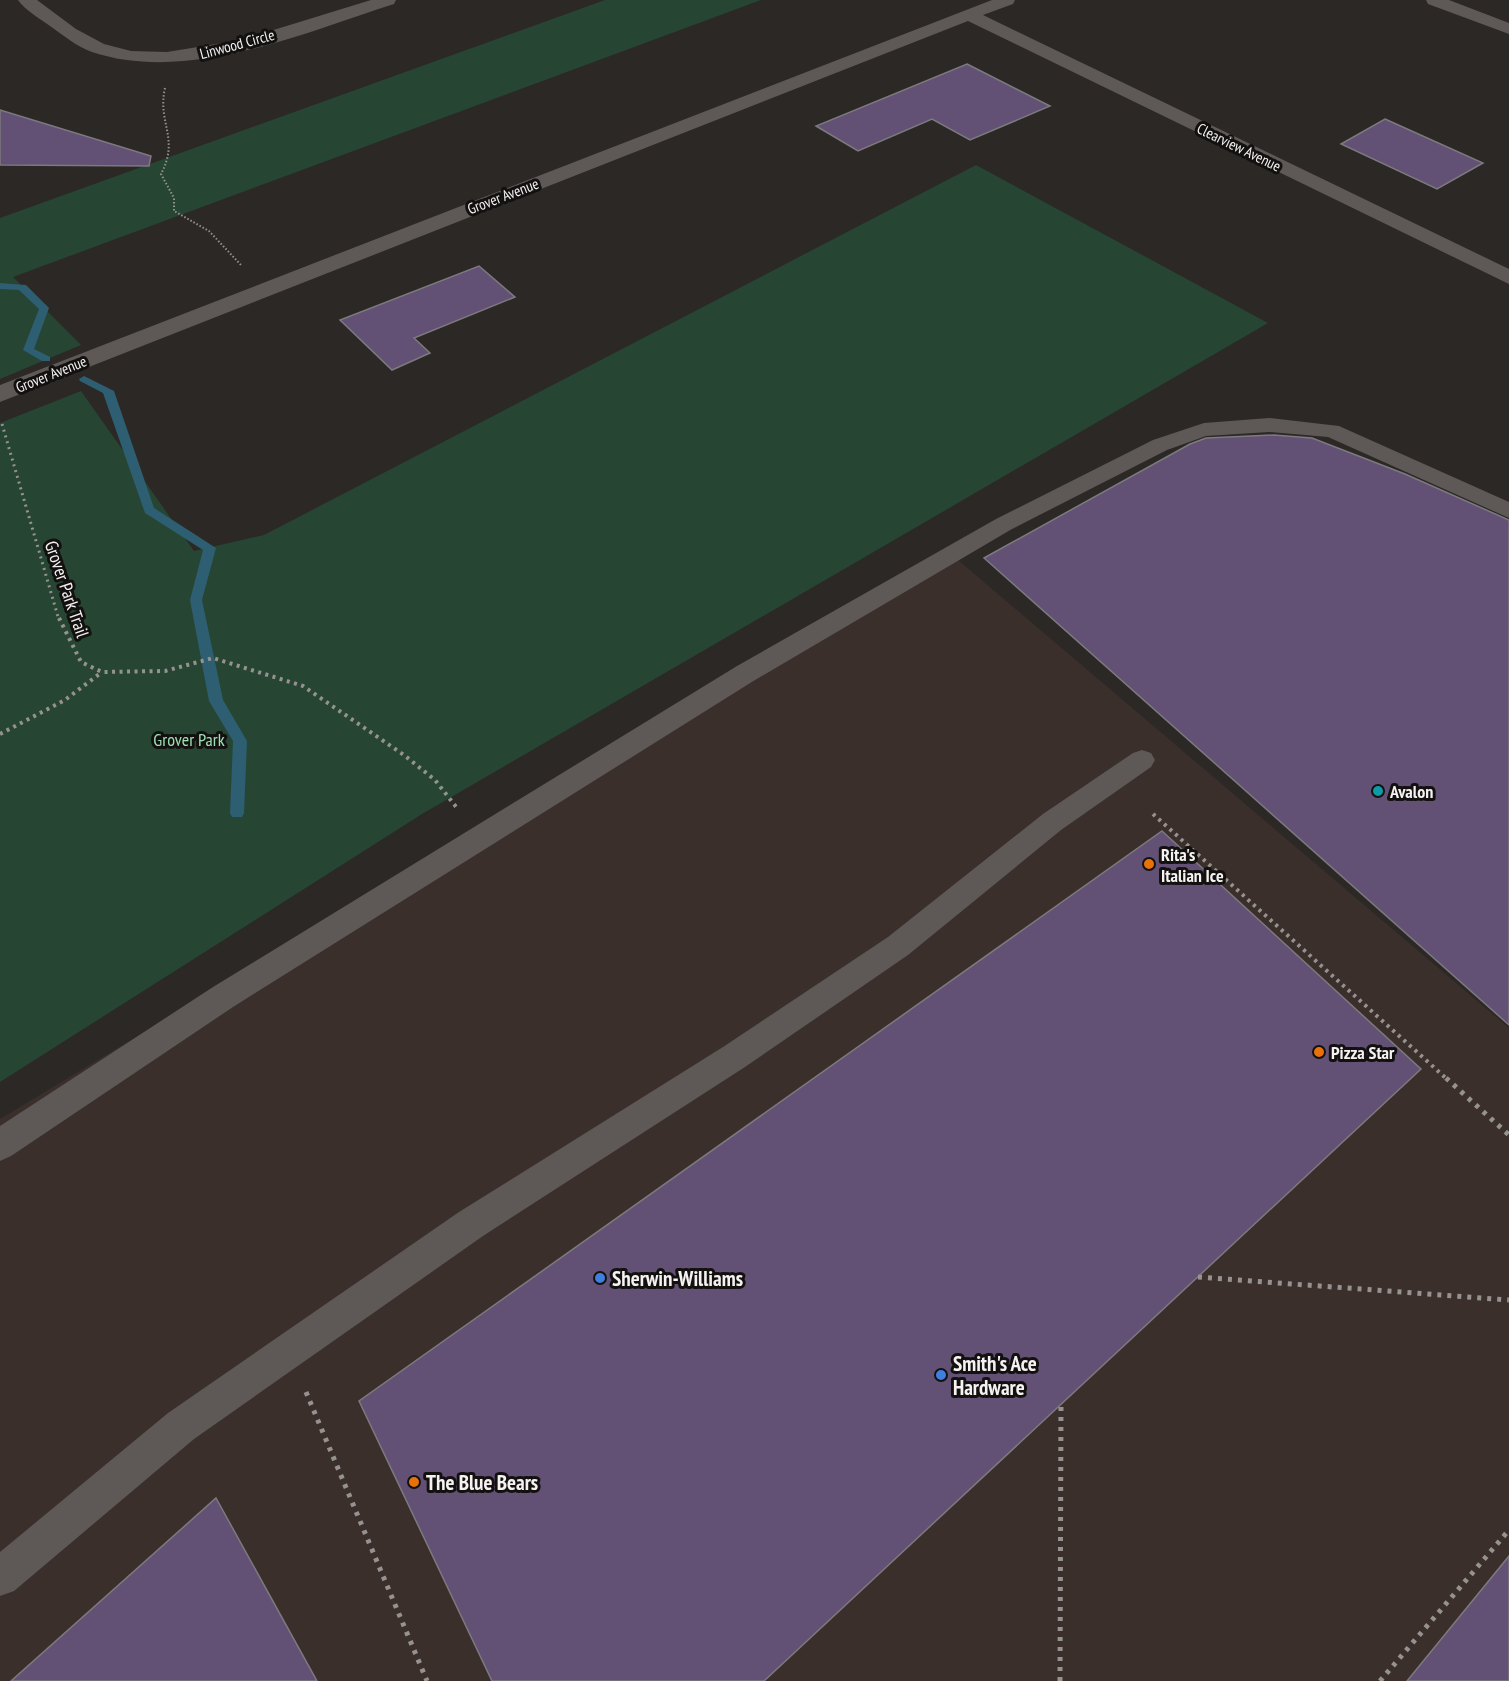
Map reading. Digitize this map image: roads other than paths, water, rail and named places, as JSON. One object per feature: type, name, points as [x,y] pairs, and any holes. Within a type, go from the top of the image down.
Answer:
[{"type":"street","name":"Linwood Circle","points":[[26,0],[96,47],[116,54],[167,58],[223,50],[388,0]]},
{"type":"street","name":"Grover Avenue","points":[[0,394],[1007,0]]},
{"type":"street","points":[[1434,0],[1509,29]]},
{"type":"street","name":"Clearview Avenue","points":[[969,15],[1509,277]]},
{"type":"lane","points":[[0,1145],[224,997],[746,673],[1004,524],[1160,445],[1204,430],[1215,429],[1269,425],[1332,431],[1509,511]]},
{"type":"lane","points":[[0,1577],[181,1426],[471,1224],[734,1057],[898,946],[1052,822],[1142,760]]},
{"type":"waterway","points":[[0,286],[22,287],[44,308],[28,350],[46,359]]},
{"type":"waterway","points":[[84,379],[108,391],[149,510],[210,548],[196,600],[216,701],[240,741],[237,813]]},
{"type":"place","name":"Avalon","points":[[1378,791]]},
{"type":"place","name":"Rita's Italian Ice","points":[[1149,864]]},
{"type":"place","name":"Pizza Star","points":[[1319,1052]]},
{"type":"place","name":"Sherwin-Williams","points":[[600,1278]]},
{"type":"place","name":"Smith's Ace Hardware","points":[[941,1375]]},
{"type":"place","name":"The Blue Bears","points":[[414,1482]]},
{"type":"park label","name":"Grover Park","points":[[189,739]]}]
